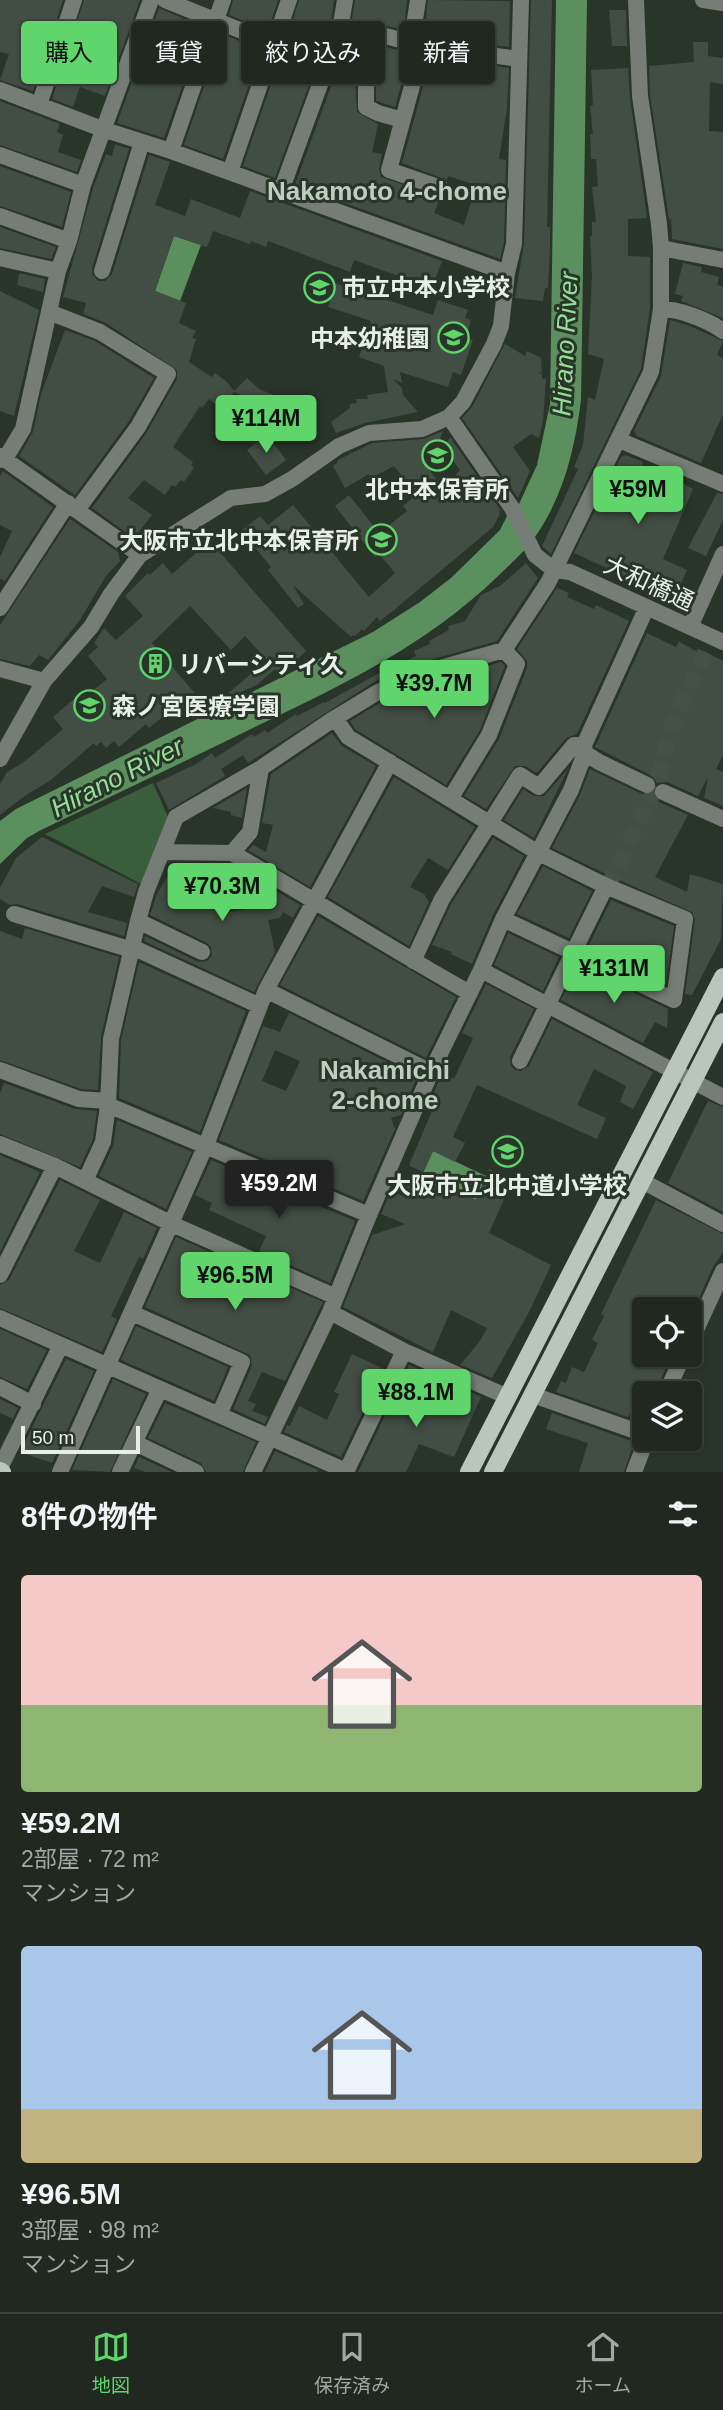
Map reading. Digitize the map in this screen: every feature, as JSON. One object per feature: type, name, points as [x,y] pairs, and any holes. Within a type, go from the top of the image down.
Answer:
[{"type":"main road","points":[[469,1472],[723,976]]},
{"type":"main road","points":[[493,1472],[723,1022]]},
{"type":"street","points":[[39,105],[74,0]]},
{"type":"street","points":[[140,555],[2,458],[23,429],[58,271],[69,241],[83,185],[151,0]]},
{"type":"street","points":[[165,0],[241,30]]},
{"type":"street","points":[[171,151],[223,0]]},
{"type":"street","points":[[282,21],[289,0]]},
{"type":"street","points":[[342,21],[345,0]]},
{"type":"street","points":[[415,21],[418,0]]},
{"type":"street","points":[[0,759],[44,681],[91,627],[140,555],[231,498],[265,494],[284,484],[339,446],[369,433],[422,429],[449,417],[463,402],[501,326],[507,273],[514,244],[521,0]]},
{"type":"street","points":[[85,1181],[103,1142],[111,1039],[138,921],[176,817],[261,768],[378,692],[419,674],[504,650],[554,570],[651,372],[661,309],[661,248],[640,96],[636,0]]},
{"type":"street","points":[[703,0],[723,4]]},
{"type":"street","points":[[495,56],[519,59]]},
{"type":"street","points":[[230,172],[260,84]]},
{"type":"street","points":[[281,191],[320,84]]},
{"type":"street","points":[[366,84],[366,107],[402,120]]},
{"type":"street","points":[[412,84],[388,170],[441,188]]},
{"type":"street","points":[[0,90],[103,130],[171,151],[507,273]]},
{"type":"street","points":[[102,271],[142,142]]},
{"type":"street","points":[[0,155],[83,185]]},
{"type":"street","points":[[0,216],[69,241]]},
{"type":"street","points":[[661,248],[723,260]]},
{"type":"street","points":[[0,258],[58,271]]},
{"type":"street","points":[[661,309],[710,323],[723,331]]},
{"type":"street","points":[[0,608],[72,506],[138,427],[168,374],[100,332],[49,312]]},
{"type":"street","points":[[449,417],[512,508],[536,555],[554,570]]},
{"type":"street","points":[[619,440],[723,484]]},
{"type":"street","points":[[690,627],[723,554]]},
{"type":"street","name":"大和橋通","points":[[554,570],[570,572],[690,627],[713,644]]},
{"type":"street","points":[[253,1472],[333,1304],[431,1072],[503,919],[571,790],[584,749],[647,607]]},
{"type":"street","points":[[450,799],[489,735],[517,664],[504,650]]},
{"type":"street","points":[[0,669],[44,681]]},
{"type":"street","points":[[335,718],[348,737],[537,852],[606,886],[685,919],[674,1000],[503,919]]},
{"type":"street","points":[[413,961],[442,899],[520,775],[540,787],[574,745],[584,749],[599,762],[647,785]]},
{"type":"street","points":[[60,1472],[206,1145],[266,990],[390,762]]},
{"type":"street","points":[[232,853],[250,832],[261,768]]},
{"type":"street","points":[[663,792],[723,819]]},
{"type":"street","points":[[162,852],[232,853],[470,993]]},
{"type":"street","points":[[520,1061],[606,886]]},
{"type":"street","points":[[14,914],[132,949],[260,1006]]},
{"type":"street","points":[[138,921],[202,952]]},
{"type":"street","points":[[481,970],[723,1097]]},
{"type":"street","points":[[266,990],[431,1072]]},
{"type":"street","points":[[0,1070],[79,1099],[108,1103],[369,1215]]},
{"type":"street","points":[[0,1144],[55,1166],[333,1304],[404,1351],[508,1397]]},
{"type":"street","points":[[0,1275],[5,1251],[55,1166]]},
{"type":"street","points":[[642,1181],[723,1224]]},
{"type":"street","points":[[702,1317],[723,1271]]},
{"type":"street","points":[[132,1313],[242,1362],[219,1415]]},
{"type":"street","points":[[0,1318],[346,1472],[404,1351]]},
{"type":"street","points":[[1,1470],[61,1345]]},
{"type":"street","points":[[0,1387],[33,1404]]},
{"type":"street","points":[[120,1472],[160,1389]]},
{"type":"street","points":[[533,1395],[632,1430]]},
{"type":"street","points":[[135,1443],[196,1472]]},
{"type":"street","points":[[634,1472],[642,1451]]},
{"type":"shaded area","points":[[153,783],[168,817],[143,885],[45,834]]},
{"type":"water","name":"Hirano River","points":[[556,0],[587,0],[581,400],[567,470],[554,503],[537,534],[518,557],[470,601],[442,623],[385,660],[293,708],[41,830],[27,838],[0,864],[0,821],[16,809],[373,632],[451,578],[500,530],[507,516],[519,504],[537,465],[550,404]]},
{"type":"water","points":[[174,236],[201,245],[180,301],[155,291]]},
{"type":"water","points":[[433,1151],[486,1176],[476,1200],[422,1175]]},
{"type":"building","points":[[0,0],[63,0],[56,21],[21,21],[21,84],[35,84],[33,91],[0,80],[9,54],[0,52]]},
{"type":"building","points":[[84,0],[140,0],[117,63],[117,21],[77,21]]},
{"type":"building","points":[[233,0],[278,0],[271,21],[245,21],[229,15]]},
{"type":"building","points":[[299,0],[334,0],[331,21],[292,21]]},
{"type":"building","points":[[355,0],[407,0],[405,21],[399,21],[399,29],[385,25],[385,21],[352,21]]},
{"type":"building","points":[[428,0],[510,1],[509,47],[495,45],[495,21],[430,21],[426,18]]},
{"type":"building","points":[[531,0],[552,0],[547,227],[550,227],[550,250],[548,288],[545,288],[543,301],[515,298],[524,244]]},
{"type":"building","points":[[159,8],[189,21],[154,21]]},
{"type":"building","points":[[609,10],[626,10],[627,46],[612,46]]},
{"type":"building","points":[[227,36],[241,42],[241,84],[249,84],[223,159],[184,145],[205,84],[227,84]]},
{"type":"building","points":[[693,42],[708,42],[708,56],[723,58],[723,84],[710,82],[709,131],[723,132],[723,249],[672,239],[650,95],[649,66],[694,62]]},
{"type":"building","points":[[385,47],[399,50],[399,84],[401,84],[395,107],[376,101],[376,84],[385,84]]},
{"type":"building","points":[[495,66],[509,68],[507,108],[499,159],[506,160],[504,243],[500,259],[295,185],[332,84],[355,84],[357,112],[378,124],[372,152],[382,154],[379,168],[381,177],[440,198],[434,213],[464,225],[476,185],[448,176],[447,180],[402,163],[424,84],[495,84]]},
{"type":"building","points":[[628,68],[647,218],[628,219],[628,256],[650,257],[650,308],[641,369],[551,554],[542,546],[578,469],[574,467],[583,445],[588,397],[595,400],[604,359],[588,354],[592,276],[590,237],[592,222],[596,222],[592,187],[598,186],[596,159],[591,159],[591,70]]},
{"type":"building","points":[[57,84],[109,84],[105,96],[80,87],[73,107],[52,99]]},
{"type":"building","points":[[131,84],[183,84],[164,138],[117,123]]},
{"type":"building","points":[[271,84],[309,84],[275,178],[243,166]]},
{"type":"building","points":[[0,101],[60,124],[57,132],[63,135],[58,152],[81,160],[77,172],[0,145]]},
{"type":"building","points":[[115,144],[129,149],[92,268],[92,274],[98,281],[105,281],[112,274],[149,155],[170,162],[155,205],[185,216],[191,199],[240,218],[250,191],[442,261],[432,288],[354,260],[350,272],[268,241],[266,247],[213,231],[207,247],[174,236],[155,291],[186,303],[179,323],[196,331],[192,338],[196,339],[189,362],[212,377],[215,373],[234,391],[247,378],[259,389],[276,396],[271,408],[234,392],[222,408],[209,399],[202,408],[200,406],[173,447],[193,462],[191,465],[194,468],[184,482],[181,480],[175,487],[172,485],[165,495],[144,480],[128,498],[152,515],[134,538],[92,508],[147,432],[177,379],[177,370],[106,323],[83,314],[86,303],[63,297],[93,188],[106,154],[112,156]]},
{"type":"building","points":[[0,166],[71,192],[62,227],[0,206]]},
{"type":"building","points":[[0,227],[56,247],[51,259],[0,248]]},
{"type":"building","points":[[683,263],[702,267],[701,272],[719,277],[717,285],[723,286],[723,318],[681,301],[683,296],[675,294]]},
{"type":"building","points":[[19,273],[45,279],[43,292],[17,285]]},
{"type":"building","points":[[335,283],[433,315],[438,300],[468,310],[465,318],[471,320],[465,338],[473,340],[461,375],[453,372],[448,387],[400,372],[402,383],[393,379],[418,412],[365,423],[336,433],[331,422],[350,408],[350,404],[357,403],[356,399],[368,399],[367,395],[388,392],[384,366],[359,357],[371,321],[328,307]]},
{"type":"building","points":[[0,291],[39,310],[14,416],[0,411]]},
{"type":"building","points":[[670,320],[723,341],[717,355],[723,358],[723,414],[701,463],[637,436],[634,431],[661,376]]},
{"type":"building","points":[[65,330],[95,341],[154,378],[129,421],[75,495],[19,456],[33,432],[41,394]]},
{"type":"building","points":[[505,344],[525,356],[527,351],[541,358],[542,372],[539,373],[542,374],[542,379],[546,378],[543,422],[539,438],[531,434],[513,447],[530,471],[518,498],[462,418],[472,407]]},
{"type":"building","points":[[443,431],[440,439],[447,442],[450,437],[502,512],[498,509],[500,514],[493,527],[394,610],[380,621],[377,617],[364,631],[362,629],[351,637],[293,585],[304,604],[298,608],[268,570],[271,567],[241,531],[260,516],[268,525],[293,505],[369,597],[395,573],[379,554],[375,557],[335,506],[349,495],[379,533],[407,511],[403,506],[417,494],[394,466],[371,478],[369,474],[345,488],[333,466],[338,460],[372,443],[423,439]],"holes":[[[446,451],[460,470],[443,488],[424,463]]]},
{"type":"building","points":[[267,435],[286,460],[266,475],[247,450]]},
{"type":"building","points":[[626,455],[693,489],[663,559],[687,570],[674,599],[574,553],[621,457]]},
{"type":"building","points":[[3,471],[53,507],[5,581],[0,579],[0,557],[12,531],[0,525],[0,476]]},
{"type":"building","points":[[717,493],[723,494],[723,520],[706,556],[688,548]]},
{"type":"building","points":[[70,519],[118,552],[120,561],[106,576],[80,620],[48,660],[39,655],[30,666],[0,659],[0,625]]},
{"type":"building","points":[[210,541],[306,651],[280,675],[275,669],[257,685],[227,698],[225,696],[267,660],[245,636],[231,650],[190,606],[152,643],[199,698],[183,713],[177,705],[149,728],[146,724],[119,747],[114,741],[106,748],[101,742],[96,746],[94,743],[51,780],[0,815],[0,784],[7,772],[24,762],[63,729],[53,717],[75,698],[79,702],[107,679],[88,656],[98,647],[94,643],[104,628],[116,640],[143,616],[125,596],[148,573],[150,575],[163,563],[172,574]]},
{"type":"building","points":[[526,563],[538,578],[497,641],[416,664],[374,682],[248,763],[243,755],[221,769],[225,776],[169,810],[156,783],[196,764],[212,753],[215,758],[252,734],[254,737],[265,730],[267,733],[296,714],[297,716],[325,703],[416,656],[414,651],[430,644],[429,641],[449,630],[448,626],[465,621],[481,595],[500,586]]},
{"type":"building","points":[[557,588],[569,593],[567,597],[594,609],[596,605],[629,621],[577,734],[566,738],[537,773],[525,766],[515,766],[486,809],[464,796],[499,739],[527,668],[527,661],[517,649]]},
{"type":"building","points":[[647,633],[676,647],[679,642],[723,661],[723,755],[716,769],[723,772],[723,806],[704,798],[708,777],[698,796],[667,782],[657,783],[652,776],[595,747]]},
{"type":"building","points":[[501,662],[505,666],[480,730],[446,785],[355,729],[350,721],[383,701],[423,684]]},
{"type":"building","points":[[332,733],[342,746],[376,766],[310,887],[248,850],[253,845],[266,852],[273,825],[262,823],[271,774]]},
{"type":"building","points":[[568,769],[534,838],[504,820],[523,789],[534,796],[544,796]]},
{"type":"building","points":[[590,769],[642,794],[653,794],[659,802],[688,815],[655,877],[687,892],[690,874],[723,884],[721,939],[692,995],[685,994],[695,920],[692,912],[552,848],[580,795]]},
{"type":"building","points":[[394,777],[475,827],[448,870],[428,858],[410,887],[424,894],[429,902],[409,946],[328,897]]},
{"type":"building","points":[[247,788],[242,818],[213,808]]},
{"type":"building","points":[[42,837],[138,884],[134,897],[102,886],[88,912],[127,923],[124,936],[17,904],[10,905],[0,899],[0,888],[16,858]]},
{"type":"building","points":[[493,838],[524,856],[493,915],[472,964],[451,954],[452,952],[432,945],[451,904]]},
{"type":"building","points":[[175,863],[197,863],[189,877],[211,889],[225,863],[244,872],[221,914],[255,907],[266,885],[300,905],[293,918],[283,912],[280,918],[268,920],[275,952],[254,992],[144,941],[145,936],[198,962],[207,961],[212,956],[211,947],[207,943],[150,915],[157,894]]},
{"type":"building","points":[[543,866],[592,891],[569,938],[517,914]]},
{"type":"building","points":[[611,900],[674,926],[666,984],[588,947]]},
{"type":"building","points":[[318,916],[456,997],[426,1058],[280,985]]},
{"type":"building","points":[[25,928],[119,957],[101,1037],[98,1090],[81,1089],[0,1060],[0,931],[22,939]]},
{"type":"building","points":[[508,933],[559,957],[543,991],[494,965]]},
{"type":"building","points":[[139,962],[246,1011],[200,1132],[119,1098],[121,1040]]},
{"type":"building","points":[[578,966],[668,1009],[667,1028],[655,1022],[643,1043],[561,1000]]},
{"type":"building","points":[[486,984],[534,1009],[510,1057],[511,1066],[515,1070],[521,1071],[529,1066],[552,1019],[653,1072],[633,1109],[620,1102],[626,1086],[594,1069],[577,1105],[606,1118],[597,1139],[477,1085],[453,1137],[465,1143],[455,1162],[433,1151],[423,1172],[410,1166],[410,1163],[434,1106],[427,1108],[442,1074],[454,1079],[473,1038],[462,1033]]},
{"type":"building","points":[[289,1013],[417,1077],[401,1115],[391,1118],[395,1129],[363,1201],[219,1140],[263,1026],[280,1032]],"holes":[[[275,1050],[300,1061],[286,1091],[262,1081]]]},
{"type":"building","points":[[4,1083],[75,1109],[97,1111],[93,1139],[80,1167],[0,1134],[0,1093]]},
{"type":"building","points":[[708,1101],[723,1107],[723,1212],[668,1183]]},
{"type":"building","points":[[117,1120],[192,1152],[166,1209],[99,1176],[113,1146]]},
{"type":"building","points":[[0,1155],[40,1172],[0,1252]]},
{"type":"building","points":[[211,1160],[355,1221],[330,1283],[259,1251],[266,1236],[209,1210],[212,1203],[195,1195]]},
{"type":"building","points":[[489,1169],[508,1178],[501,1195],[505,1197],[489,1233],[551,1265],[529,1312],[492,1378],[460,1365],[487,1328],[451,1310],[433,1352],[343,1307],[372,1235],[405,1224],[381,1214],[391,1191],[403,1196],[414,1171],[476,1200]]},
{"type":"building","points":[[60,1180],[100,1200],[74,1251],[100,1263],[124,1212],[157,1228],[143,1259],[139,1257],[111,1316],[117,1319],[102,1352],[0,1308],[0,1285],[9,1280]]},
{"type":"building","points":[[656,1200],[723,1234],[723,1252],[699,1297],[632,1297],[632,1367],[666,1367],[660,1381],[632,1381],[632,1409],[628,1417],[556,1392],[561,1381],[566,1383],[572,1367],[584,1372],[598,1343],[592,1340],[604,1316],[601,1314]]},
{"type":"building","points":[[176,1237],[323,1302],[285,1381],[262,1372],[248,1401],[256,1404],[252,1411],[268,1417],[265,1424],[233,1409],[252,1366],[250,1355],[145,1307]]},
{"type":"building","points":[[136,1326],[228,1367],[214,1401],[121,1360]]},
{"type":"building","points":[[0,1329],[47,1350],[27,1389],[0,1377]]},
{"type":"building","points":[[352,1354],[384,1369],[341,1457],[284,1432],[287,1425],[290,1426],[299,1406],[327,1420],[339,1394],[334,1392]]},
{"type":"building","points":[[66,1359],[94,1371],[52,1463],[20,1452]]},
{"type":"building","points":[[409,1365],[417,1368],[408,1388],[431,1399],[429,1403],[456,1415],[467,1390],[481,1397],[454,1457],[419,1444],[406,1472],[358,1472]]},
{"type":"building","points":[[113,1379],[146,1394],[110,1472],[72,1470]]},
{"type":"building","points":[[0,1399],[18,1408],[13,1419],[0,1413]]},
{"type":"building","points":[[165,1403],[256,1442],[243,1472],[206,1472],[201,1463],[148,1438]]},
{"type":"building","points":[[552,1413],[632,1441],[624,1472],[579,1472],[588,1443],[546,1429]]},
{"type":"building","points":[[275,1451],[318,1470],[265,1472]]},
{"type":"building","points":[[139,1457],[172,1472],[146,1472],[134,1468]]},
{"type":"tunnel","points":[[606,886],[655,789],[673,723],[705,652]]},
{"type":"place","name":"市立中本小学校","points":[[319,287]]},
{"type":"place","name":"中本幼稚園","points":[[453,338]]},
{"type":"place","name":"北中本保育所","points":[[437,455]]},
{"type":"place","name":"大阪市立北中本保育所","points":[[382,540]]},
{"type":"place","name":"リバーシティ久","points":[[155,664]]},
{"type":"place","name":"森ノ宮医療学園","points":[[89,706]]},
{"type":"place","name":"大阪市立北中道小学校","points":[[507,1151]]},
{"type":"district","name":"Nakamoto 4-chome","points":[[387,191]]},
{"type":"district","name":"Nakamichi 2-chome","points":[[385,1085]]}]
